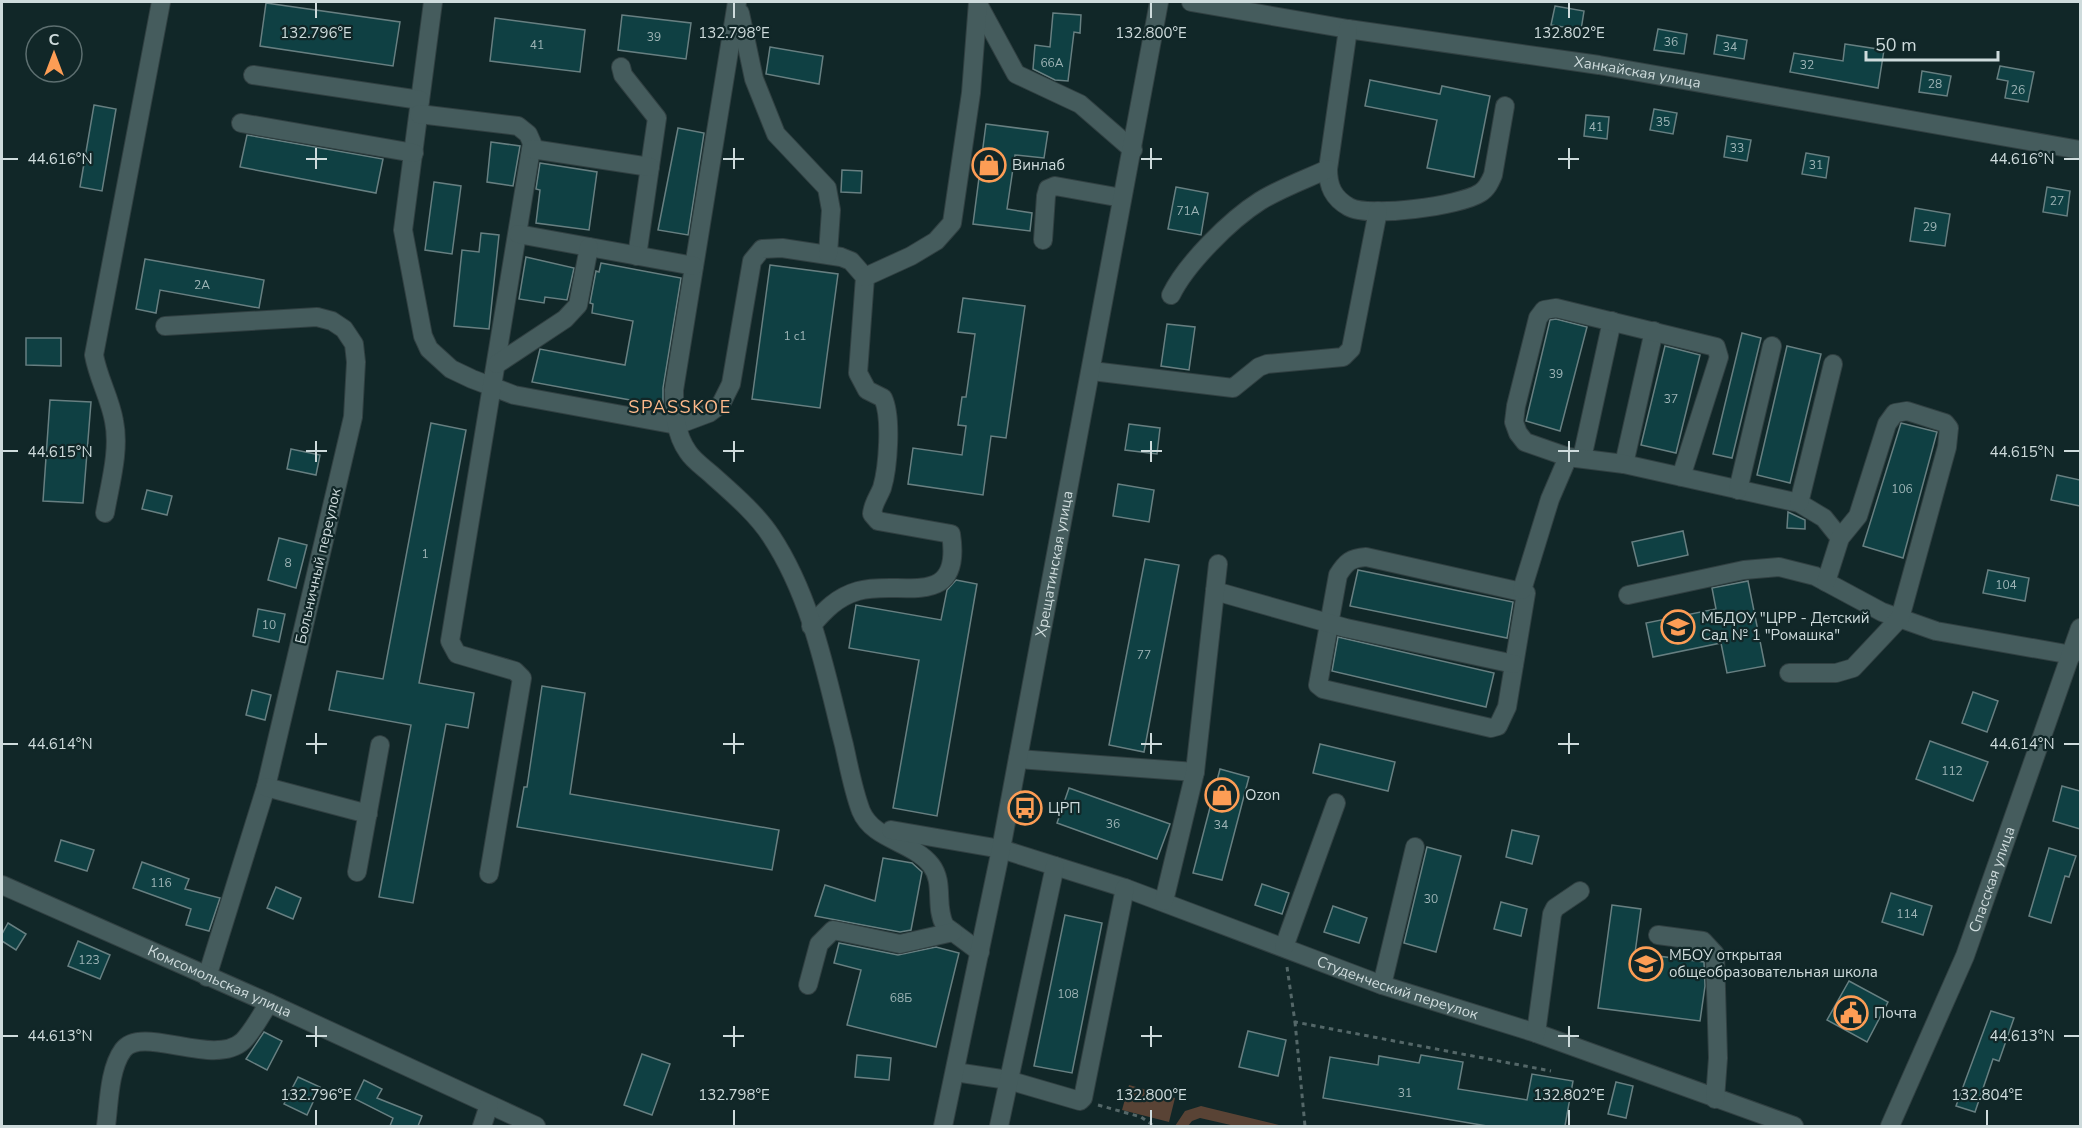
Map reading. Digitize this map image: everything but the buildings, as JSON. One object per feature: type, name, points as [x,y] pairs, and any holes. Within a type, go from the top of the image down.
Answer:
[{"type":"street","points":[[105,513],[115,448],[114,421],[97,376],[94,355],[161,2]]},
{"type":"street","points":[[434,2],[403,230],[423,336],[429,349],[451,369],[514,395],[677,425],[710,413],[721,404],[731,384],[752,261],[756,253],[771,247],[828,254],[851,261],[865,277],[858,373],[867,390],[883,398],[888,415],[882,488],[873,503],[872,514],[878,521],[951,534],[954,553],[951,568],[942,579],[922,590],[860,590],[829,604],[811,626]]},
{"type":"street","points":[[737,2],[753,79],[776,134],[827,188],[831,210],[828,254]]},
{"type":"street","points":[[737,2],[674,390],[677,425],[688,452],[770,534],[795,579],[811,626],[861,811],[871,827],[912,848],[933,867],[939,884],[940,913],[945,926],[980,951]]},
{"type":"street","name":"Хрещатинская улица","points":[[943,1126],[1001,849],[1092,371],[1159,2]]},
{"type":"street","name":"Ханкайская улица","points":[[1191,2],[1238,6],[1348,29],[1599,65],[2080,150]]},
{"type":"street","points":[[865,277],[911,256],[936,241],[952,223],[971,93],[978,3]]},
{"type":"street","points":[[978,3],[1016,74],[1080,104],[1132,150]]},
{"type":"street","points":[[1348,29],[1328,169],[1330,189],[1350,208],[1378,211],[1415,210],[1479,194],[1489,185],[1493,175],[1505,106]]},
{"type":"street","points":[[621,67],[623,75],[657,118],[637,256]]},
{"type":"street","points":[[253,75],[518,126],[528,134],[532,149],[450,641],[457,654],[515,671],[522,678],[489,874]]},
{"type":"street","points":[[241,123],[414,153]]},
{"type":"street","points":[[532,149],[650,167]]},
{"type":"street","points":[[1170,295],[1178,279],[1206,248],[1260,201],[1328,169]]},
{"type":"street","points":[[1043,240],[1048,189],[1055,186],[1122,198]]},
{"type":"street","points":[[1092,371],[1233,388],[1259,367],[1267,364],[1343,357],[1351,349],[1378,211]]},
{"type":"street","points":[[518,234],[694,266]]},
{"type":"street","points":[[497,364],[565,320],[578,305],[589,247]]},
{"type":"street","points":[[1681,477],[1719,352],[1710,344],[1556,308],[1544,310],[1538,318],[1514,422],[1525,442],[1575,457],[1624,464],[1681,477],[1738,490],[1799,503],[1824,518],[1840,538]]},
{"type":"street","name":"Больничный переулок","points":[[165,326],[317,317],[332,321],[344,329],[354,344],[356,362],[353,417],[266,787],[207,977]]},
{"type":"street","points":[[1522,590],[1550,499],[1575,457],[1612,321]]},
{"type":"street","points":[[1624,464],[1654,332]]},
{"type":"street","points":[[1738,490],[1772,346]]},
{"type":"street","points":[[1799,503],[1833,364]]},
{"type":"street","points":[[1789,673],[1836,673],[1853,668],[1900,618],[1947,447],[1949,428],[1945,423],[1907,411],[1895,413],[1887,424],[1858,516],[1840,538],[1826,582]]},
{"type":"street","points":[[1366,557],[1522,590],[1526,593],[1526,601],[1502,723],[1491,728],[1323,689],[1318,685],[1338,575],[1346,563],[1354,558],[1366,557]]},
{"type":"street","points":[[1164,901],[1195,772],[1218,564]]},
{"type":"street","points":[[1628,595],[1761,568],[1779,567],[1815,576],[1900,618],[1936,631],[2072,655]]},
{"type":"street","points":[[1215,591],[1328,622],[1514,664]]},
{"type":"street","name":"Спасская улица","points":[[1890,1126],[1965,956],[2080,628]]},
{"type":"street","points":[[357,872],[380,745]]},
{"type":"street","points":[[1018,759],[1195,772]]},
{"type":"street","points":[[266,787],[368,814]]},
{"type":"street","points":[[1284,947],[1336,803]]},
{"type":"street","name":"Студенческий переулок","points":[[871,827],[1001,849],[1125,888],[1382,985],[1536,1033],[1794,1126]]},
{"type":"street","points":[[1382,985],[1415,847]]},
{"type":"street","points":[[999,1126],[1055,866]]},
{"type":"street","name":"Комсомольская улица","points":[[2,885],[269,1003],[536,1126]]},
{"type":"street","points":[[955,1072],[1008,1080],[1080,1101],[1086,1092],[1125,888]]},
{"type":"street","points":[[1536,1033],[1552,914],[1555,908],[1580,891]]},
{"type":"street","points":[[808,985],[819,944],[833,930],[900,944],[953,932]]},
{"type":"street","points":[[1658,935],[1703,941],[1715,954],[1718,1058],[1715,1099]]},
{"type":"street","points":[[106,1126],[115,1067],[123,1049],[138,1041],[213,1050],[232,1047],[242,1042],[269,1003]]},
{"type":"street","points":[[482,1126],[489,1105]]},
{"type":"path","points":[[1284,947],[1305,1126]]},
{"type":"path","points":[[1294,1022],[1551,1071]]},
{"type":"path","points":[[1080,1101],[1141,1117],[1154,1126]]},
{"type":"shaded area","points":[[1129,1085],[1175,1098],[1169,1122],[1122,1110]]},
{"type":"shaded area","points":[[1201,1106],[1283,1126],[1235,1126],[1200,1118],[1192,1121],[1188,1126],[1175,1126],[1185,1111]]},
{"type":"place","name":"Винлаб","points":[[989,165]]},
{"type":"place","name":"МБДОУ \"ЦРР - Детский Сад № 1 \"Ромашка\"","points":[[1678,627]]},
{"type":"place","name":"Ozon","points":[[1222,795]]},
{"type":"place","name":"ЦРП","points":[[1025,808]]},
{"type":"place","name":"МБОУ открытая общеобразовательная школа","points":[[1646,964]]},
{"type":"place","name":"Почта","points":[[1851,1013]]},
{"type":"district","name":"SPASSKOE","points":[[680,407]]}]
